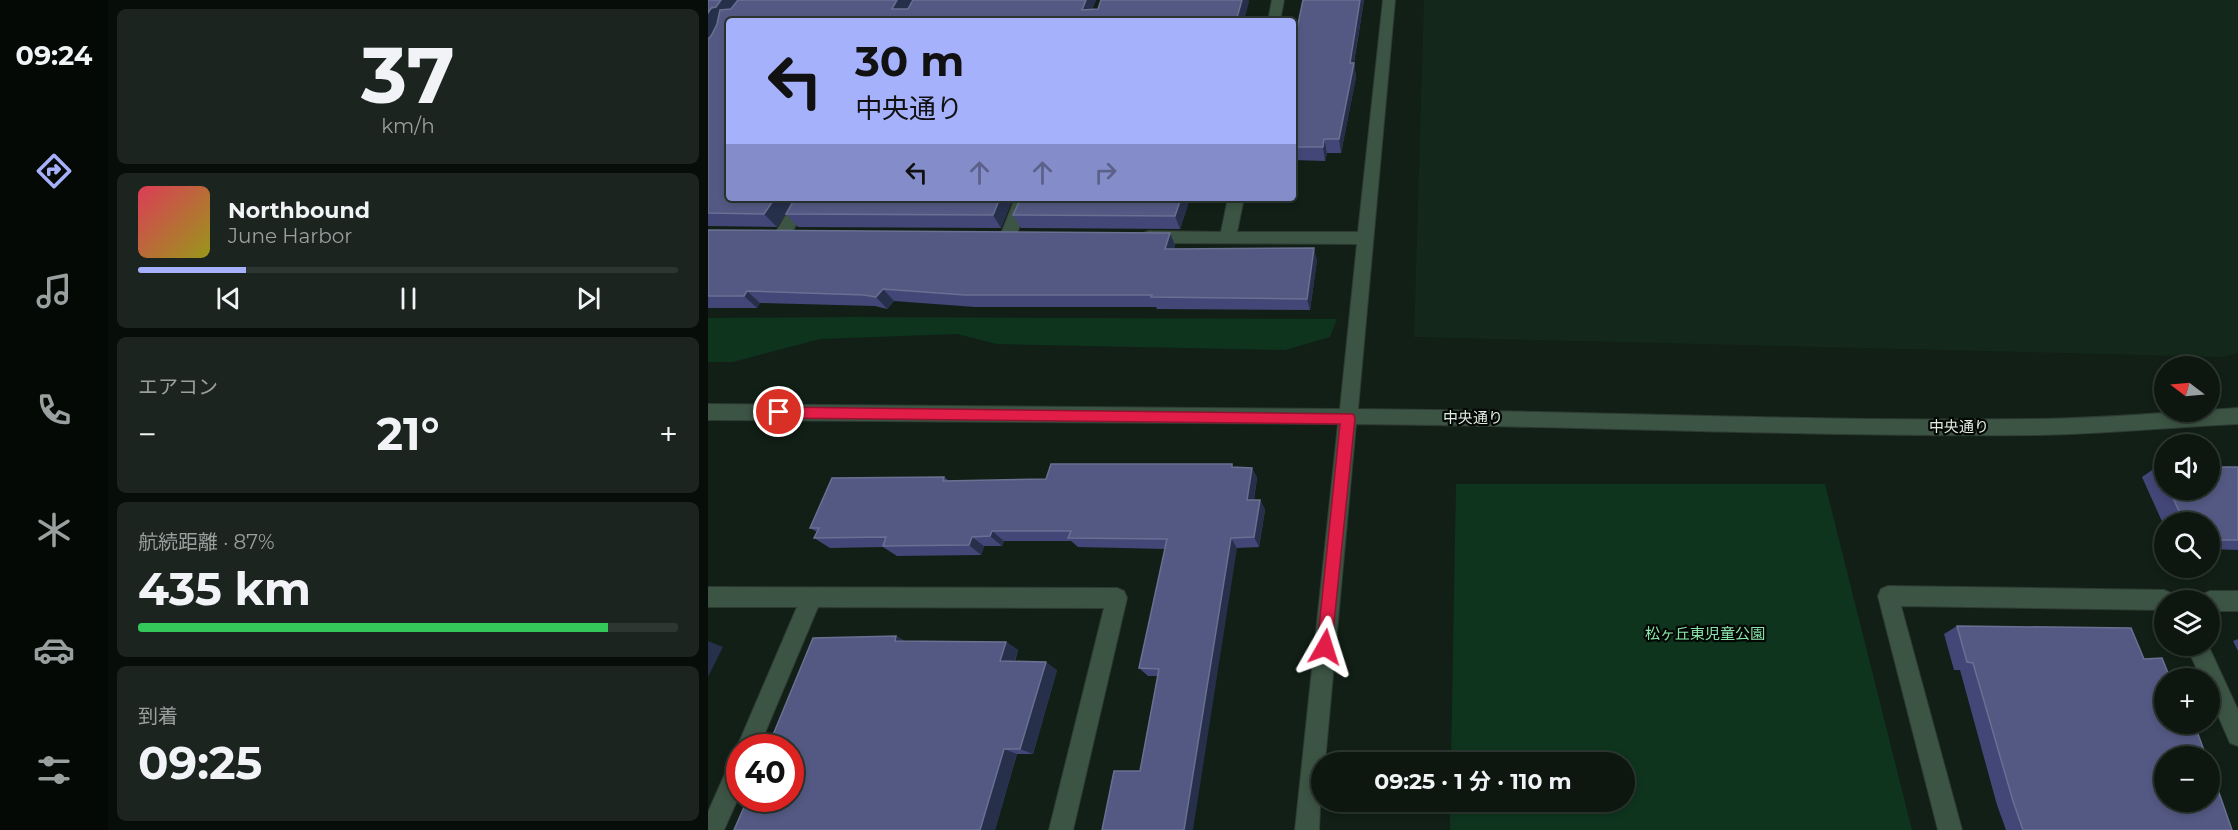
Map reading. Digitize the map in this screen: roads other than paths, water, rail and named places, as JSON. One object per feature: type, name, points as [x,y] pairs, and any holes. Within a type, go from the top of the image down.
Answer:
[{"type":"street","points":[[1275,18],[1278,0]]},
{"type":"street","points":[[1307,830],[1389,0]]},
{"type":"street","points":[[802,201],[777,235],[806,235]]},
{"type":"street","points":[[1008,236],[1022,201]]},
{"type":"street","points":[[1228,237],[1235,201]]},
{"type":"street","points":[[1135,237],[1366,238]]},
{"type":"street","name":"中央通り","points":[[708,412],[1530,418],[1779,427],[2042,427],[2238,416]]},
{"type":"street","points":[[1950,830],[1888,596],[2154,600]]},
{"type":"street","points":[[708,597],[1117,598],[1062,830]]},
{"type":"street","points":[[754,734],[812,597]]},
{"type":"street","points":[[2220,601],[2238,601]]},
{"type":"street","points":[[2202,656],[2238,735]]},
{"type":"street","points":[[712,830],[726,798]]},
{"type":"park label","name":"松ヶ丘東児童公園","points":[[1705,634]]}]
